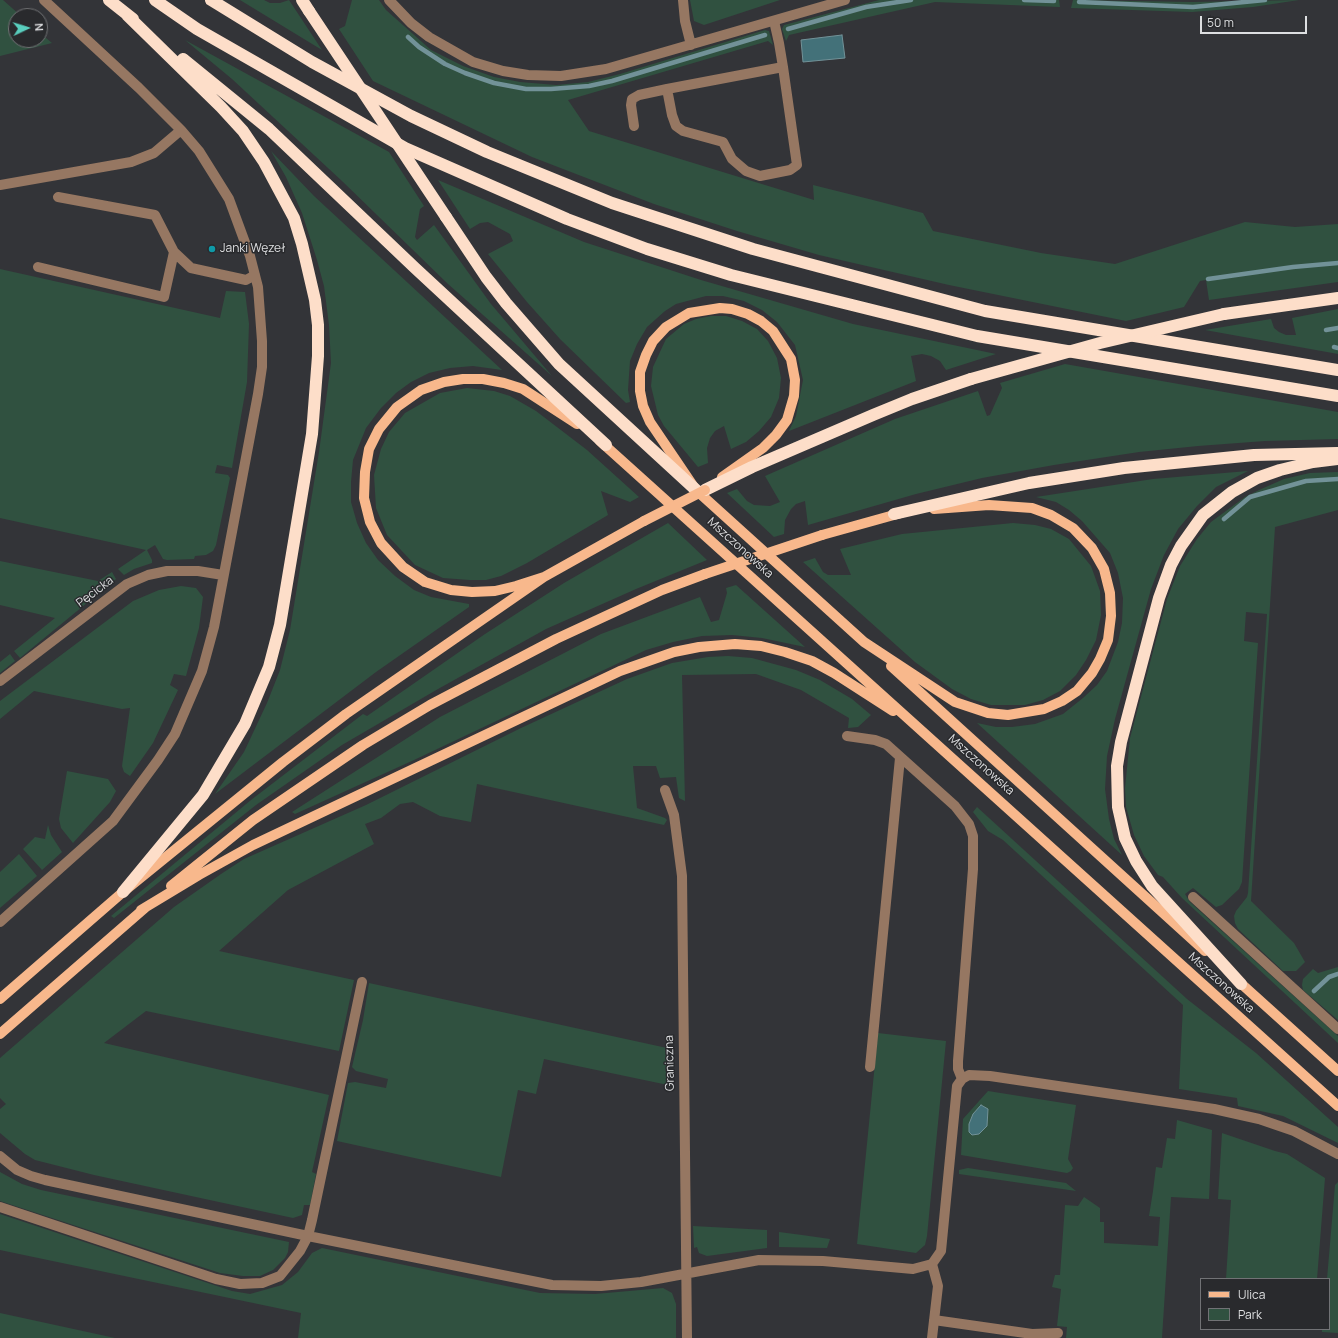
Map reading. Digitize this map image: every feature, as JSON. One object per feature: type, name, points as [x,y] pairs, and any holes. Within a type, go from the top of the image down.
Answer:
[{"type":"highway","points":[[109,0],[270,129],[415,268],[606,444]]},
{"type":"highway","points":[[155,0],[203,33],[405,148],[567,219],[647,249],[731,275],[977,336],[1338,396]]},
{"type":"highway","points":[[211,0],[312,62],[411,116],[534,172],[620,206],[753,249],[985,310],[1338,370]]},
{"type":"highway","points":[[302,0],[486,277],[559,364],[700,490],[748,464],[912,399],[971,379],[1100,343],[1224,314],[1338,298]]},
{"type":"highway","points":[[123,892],[203,795],[245,724],[269,667],[280,625],[312,434],[318,356],[318,325],[315,300],[302,244],[294,218],[264,162],[243,131],[221,107],[127,15]]},
{"type":"highway","points":[[894,514],[1029,483],[1124,468],[1254,455],[1338,453]]},
{"type":"highway","points":[[1241,984],[1152,886],[1136,861],[1126,838],[1118,806],[1117,766],[1121,742],[1159,598],[1166,578],[1181,546],[1203,515],[1232,492],[1257,478],[1280,470],[1313,462],[1338,459]]},
{"type":"main road","points":[[0,1034],[141,910],[253,820],[363,745],[430,705],[556,639],[634,603],[705,574],[822,535],[894,514],[962,507],[1014,505],[1032,508],[1062,522],[1073,528],[1092,548],[1104,569],[1110,593],[1111,616],[1108,640],[1095,669],[1077,691],[1062,701],[1044,709],[1008,715],[988,713],[955,702],[864,642],[700,490],[650,422],[643,406],[640,391],[640,372],[646,355],[653,341],[666,328],[690,313],[720,308],[732,309],[748,314],[762,321],[773,330],[791,359],[795,380],[794,396],[787,420],[776,435],[748,464]]},
{"type":"main road","name":"Mszczonowska","points":[[544,577],[509,588],[472,592],[451,590],[426,582],[403,567],[381,543],[370,522],[364,498],[365,472],[369,449],[379,429],[397,407],[421,390],[444,382],[463,378],[483,379],[504,383],[523,389],[558,410],[606,444],[1338,1106]]},
{"type":"main road","points":[[0,999],[123,892],[283,762],[339,719],[544,577],[700,490]]},
{"type":"main road","name":"Mszczonowska","points":[[864,642],[1338,1071]]},
{"type":"main road","points":[[141,910],[253,845],[620,671],[674,652],[718,644],[736,644],[761,646],[812,661],[834,672],[932,739]]},
{"type":"street","points":[[0,922],[113,821],[158,760],[175,734],[202,671],[214,627],[262,367],[260,313],[255,275],[240,226],[229,199],[199,151],[182,130],[44,0]]},
{"type":"street","points":[[389,0],[411,23],[435,41],[459,55],[503,71],[528,75],[561,76],[579,75],[606,69],[845,0]]},
{"type":"street","points":[[683,0],[685,21],[691,45]]},
{"type":"street","points":[[667,89],[672,115],[676,126],[683,131],[723,142],[732,159],[746,171],[760,176],[778,174],[790,170],[797,165],[783,67],[774,21]]},
{"type":"street","points":[[634,126],[631,105],[632,99],[639,95],[783,67]]},
{"type":"street","points":[[0,185],[131,162],[154,153],[182,130]]},
{"type":"street","points":[[58,197],[155,215],[174,252],[191,268],[246,280],[255,275]]},
{"type":"street","points":[[38,267],[164,297],[174,252]]},
{"type":"street","name":"Pęcicka","points":[[0,681],[127,584],[148,574],[167,571],[198,571],[224,575]]},
{"type":"street","points":[[847,736],[875,740],[886,744],[955,806],[967,820],[973,836],[973,869],[958,1061],[958,1069],[962,1079]]},
{"type":"street","points":[[870,1067],[900,758]]},
{"type":"street","name":"Graniczna","points":[[665,790],[674,815],[682,876],[685,1273],[687,1338]]},
{"type":"street","points":[[1193,897],[1338,1029]]},
{"type":"street","points":[[0,1207],[216,1279],[240,1284],[262,1283],[280,1276],[300,1251],[308,1236],[325,1164],[362,982]]},
{"type":"street","points":[[0,1156],[17,1170],[31,1176],[308,1236],[552,1285],[601,1286],[759,1260],[823,1261],[914,1269],[932,1264],[940,1251],[954,1102],[957,1086],[962,1079],[976,1075],[1214,1109],[1294,1131],[1338,1154]]},
{"type":"street","points":[[932,1264],[938,1286],[932,1338]]},
{"type":"street","points":[[934,1320],[1032,1334],[1058,1333]]},
{"type":"green space","points":[[0,0],[3,0],[12,8],[8,8],[8,48],[32,48],[0,56]]},
{"type":"green space","points":[[240,0],[264,0],[270,3],[280,3],[289,0],[322,50]]},
{"type":"green space","points":[[352,0],[379,0],[386,10],[431,50],[463,66],[494,77],[520,82],[556,85],[588,82],[620,74],[765,30],[769,31],[773,45],[768,41],[568,100],[589,131],[814,200],[813,185],[923,213],[933,231],[1041,253],[1115,264],[1245,222],[1295,227],[1338,224],[1338,282],[1209,300],[1206,280],[1200,281],[1184,307],[1126,321],[949,285],[819,255],[737,231],[654,204],[532,157],[373,81],[339,29],[345,26]]},
{"type":"green space","points":[[690,0],[780,0],[704,25],[694,21]]},
{"type":"green space","points":[[879,0],[1059,0],[1060,7],[935,2],[789,35],[786,41],[782,29],[784,25]]},
{"type":"green space","points":[[1073,0],[1192,2],[1299,0],[1253,7],[1192,12],[1071,8]]},
{"type":"green space","points":[[185,40],[389,152],[424,206],[420,209],[415,237],[417,240],[434,225],[491,304],[552,376],[448,284],[342,181],[232,79]]},
{"type":"green space","points":[[271,151],[314,196],[502,370],[473,366],[450,368],[429,373],[411,382],[396,393],[381,408],[366,428],[353,460],[351,502],[357,523],[366,543],[378,560],[395,576],[414,590],[431,597],[469,604],[469,607],[376,672],[215,794],[244,752],[267,703],[280,670],[290,630],[319,452],[331,363],[329,325],[324,286],[317,260],[302,213],[286,177]]},
{"type":"green space","points":[[438,180],[584,242],[701,280],[853,324],[996,354],[946,370],[940,361],[931,356],[922,354],[911,356],[916,381],[789,431],[796,416],[803,380],[795,345],[777,322],[762,310],[744,301],[723,296],[706,296],[676,304],[665,311],[647,327],[637,344],[630,361],[628,390],[630,402],[626,403],[560,339],[527,302],[488,254],[513,241],[510,234],[488,222],[480,223],[470,229]]},
{"type":"green space","points":[[0,269],[220,318],[226,291],[245,292],[249,324],[247,382],[232,468],[217,465],[215,473],[228,475],[230,478],[216,545],[213,551],[206,555],[195,556],[194,559],[167,560],[163,559],[155,545],[147,550],[152,563],[134,569],[124,575],[118,569],[146,550],[0,518]]},
{"type":"green space","points":[[1338,309],[1338,354],[1205,330],[1271,319],[1274,328],[1279,332],[1286,335],[1296,335],[1292,318]]},
{"type":"green space","points":[[711,316],[726,316],[742,321],[757,329],[768,341],[777,358],[781,378],[779,398],[771,417],[759,431],[746,442],[731,449],[724,426],[715,431],[710,438],[707,448],[708,463],[698,467],[664,426],[658,415],[651,386],[653,367],[666,339],[684,324],[696,319]]},
{"type":"green space","points":[[1065,364],[1338,412],[1338,439],[1265,441],[1198,446],[1139,452],[1054,465],[982,478],[916,494],[808,525],[805,501],[796,504],[791,509],[785,520],[784,534],[774,537],[727,493],[737,489],[747,501],[754,505],[770,506],[780,502],[765,476],[895,419],[978,391],[987,416],[990,415],[1002,388],[1000,383]]},
{"type":"green space","points":[[467,388],[494,391],[510,396],[536,411],[587,450],[639,497],[630,502],[601,491],[608,515],[527,563],[501,576],[486,580],[443,578],[415,565],[387,535],[376,508],[374,475],[381,449],[389,432],[405,413],[440,393]]},
{"type":"green space","points":[[1248,471],[1216,487],[1197,506],[1178,529],[1164,555],[1151,589],[1115,719],[1107,756],[1105,789],[1109,819],[1114,839],[1122,855],[977,723],[996,727],[1012,727],[1035,724],[1063,714],[1097,685],[1107,671],[1118,642],[1122,623],[1123,598],[1118,573],[1110,553],[1082,521],[1069,510],[1056,502],[1036,497],[1153,479]]},
{"type":"green space","points":[[1338,472],[1338,510],[1275,527],[1251,901],[1294,943],[1305,962],[1296,971],[1283,971],[1238,929],[1234,916],[1247,897],[1248,893],[1267,614],[1246,612],[1244,641],[1258,643],[1242,882],[1239,889],[1222,905],[1216,907],[1193,888],[1185,894],[1190,902],[1338,1036],[1338,1043],[1182,898],[1163,877],[1158,875],[1144,856],[1134,835],[1126,807],[1125,788],[1130,738],[1167,599],[1180,566],[1197,539],[1211,522],[1245,497],[1259,490],[1284,479],[1310,473]]},
{"type":"green space","points":[[668,523],[707,560],[636,589],[546,629],[438,689],[342,745],[256,805],[114,918],[111,916],[251,800],[363,714],[367,716],[485,634],[564,583]]},
{"type":"green space","points":[[1013,523],[1035,525],[1051,529],[1069,539],[1091,566],[1100,591],[1101,615],[1096,640],[1086,660],[1076,675],[1060,691],[1043,700],[1025,705],[991,705],[971,699],[952,689],[915,662],[803,562],[815,558],[823,572],[828,575],[851,575],[840,549],[902,534]]},
{"type":"green space","points":[[0,561],[98,581],[112,572],[116,579],[20,658],[14,651],[55,618],[0,605]]},
{"type":"green space","points":[[736,585],[805,647],[762,638],[732,635],[702,636],[673,642],[646,650],[414,760],[295,814],[292,812],[440,717],[601,634],[700,597],[711,622],[719,620],[727,593],[726,588]]},
{"type":"green space","points":[[181,586],[196,588],[203,597],[199,628],[186,676],[174,674],[170,685],[178,690],[153,743],[130,776],[124,772],[122,766],[130,708],[122,709],[34,691],[0,719],[0,701],[133,601],[159,590]]},
{"type":"green space","points":[[10,654],[15,661],[0,673],[0,662]]},
{"type":"green space","points":[[728,656],[752,658],[796,670],[820,680],[852,699],[871,715],[858,727],[848,728],[849,718],[801,690],[756,674],[682,675],[685,801],[679,798],[676,777],[660,778],[656,766],[633,766],[637,808],[665,818],[667,820],[664,825],[477,784],[471,822],[440,816],[413,802],[400,804],[381,818],[365,824],[374,844],[288,890],[219,951],[354,980],[339,1051],[146,1011],[104,1043],[329,1095],[312,1172],[316,1174],[310,1205],[304,1205],[302,1215],[293,1218],[94,1175],[35,1160],[25,1154],[0,1133],[0,1109],[6,1104],[0,1098],[0,1058],[174,907],[221,874],[244,859],[366,805],[521,728],[627,679],[672,663],[708,657]]},
{"type":"green space","points":[[67,771],[108,779],[116,791],[110,802],[73,843],[61,828],[59,819]]},
{"type":"green space","points":[[977,807],[1187,999],[1256,1053],[1338,1127],[1338,1143],[1283,1116],[1238,1106],[1237,1098],[1179,1089],[1183,1005],[1003,840],[988,831],[973,812]]},
{"type":"green space","points":[[48,825],[51,835],[62,852],[42,870],[23,849],[35,837],[45,839]]},
{"type":"green space","points":[[19,854],[37,876],[0,908],[0,872]]},
{"type":"green space","points":[[1338,967],[1338,1020],[1303,990],[1302,985],[1303,979],[1313,969],[1318,973]]},
{"type":"green space","points":[[369,983],[667,1048],[668,1085],[544,1059],[536,1094],[518,1090],[501,1177],[337,1141],[348,1083],[355,1082],[386,1088],[388,1079],[356,1071],[352,1067],[363,1020]]},
{"type":"green space","points":[[878,1033],[946,1041],[927,1236],[925,1245],[916,1253],[857,1244]]},
{"type":"green space","points":[[988,1091],[1076,1105],[1068,1159],[1073,1168],[1071,1171],[1067,1173],[961,1155],[963,1119]]},
{"type":"green space","points":[[1177,1120],[1212,1130],[1209,1199],[1171,1197],[1162,1338],[1066,1338],[1067,1327],[1057,1326],[1061,1289],[1052,1287],[1055,1275],[1060,1275],[1065,1205],[1078,1206],[1084,1197],[1100,1208],[1100,1222],[1104,1222],[1104,1243],[1158,1246],[1160,1217],[1149,1216],[1156,1167],[1162,1168],[1167,1138],[1175,1139]]},
{"type":"green space","points":[[1222,1133],[1287,1154],[1325,1178],[1317,1278],[1226,1278],[1231,1200],[1218,1199]]},
{"type":"green space","points":[[968,1168],[1066,1183],[1076,1191],[959,1174],[959,1170]]},
{"type":"green space","points":[[0,1172],[22,1184],[41,1190],[289,1242],[288,1252],[285,1258],[273,1270],[260,1276],[243,1276],[220,1273],[0,1201]]},
{"type":"green space","points":[[1338,1182],[1338,1333],[1322,1332],[1322,1330],[1330,1330],[1330,1278],[1327,1278],[1335,1185]]},
{"type":"green space","points":[[0,1214],[232,1291],[250,1294],[282,1285],[298,1272],[312,1253],[322,1248],[540,1293],[595,1294],[663,1288],[672,1293],[676,1304],[676,1338],[298,1338],[301,1313],[0,1250]]},
{"type":"green space","points":[[693,1226],[767,1230],[767,1248],[707,1256],[699,1253],[697,1247],[694,1248]]},
{"type":"green space","points":[[779,1232],[830,1239],[827,1248],[779,1247]]},
{"type":"green space","points":[[0,1313],[115,1338],[0,1338]]},
{"type":"water","points":[[842,35],[845,58],[803,62],[801,40]]},
{"type":"water","points":[[981,1105],[988,1109],[987,1126],[979,1134],[972,1135],[969,1132],[969,1124],[973,1114]]},
{"type":"waterway","points":[[788,29],[866,7],[911,0]]},
{"type":"waterway","points":[[1024,0],[1054,1]]},
{"type":"waterway","points":[[1079,2],[1193,7],[1265,0]]},
{"type":"waterway","points":[[408,37],[419,47],[445,64],[465,73],[494,83],[526,89],[551,89],[589,86],[612,81],[765,35]]},
{"type":"waterway","points":[[1208,279],[1293,267],[1338,263]]},
{"type":"waterway","points":[[1326,330],[1338,328]]},
{"type":"waterway","points":[[1334,347],[1338,348]]},
{"type":"waterway","points":[[1224,519],[1250,497],[1306,481],[1338,479]]},
{"type":"waterway","points":[[1314,991],[1329,977],[1338,974]]},
{"type":"place","name":"Janki Węzeł","points":[[212,249]]}]
